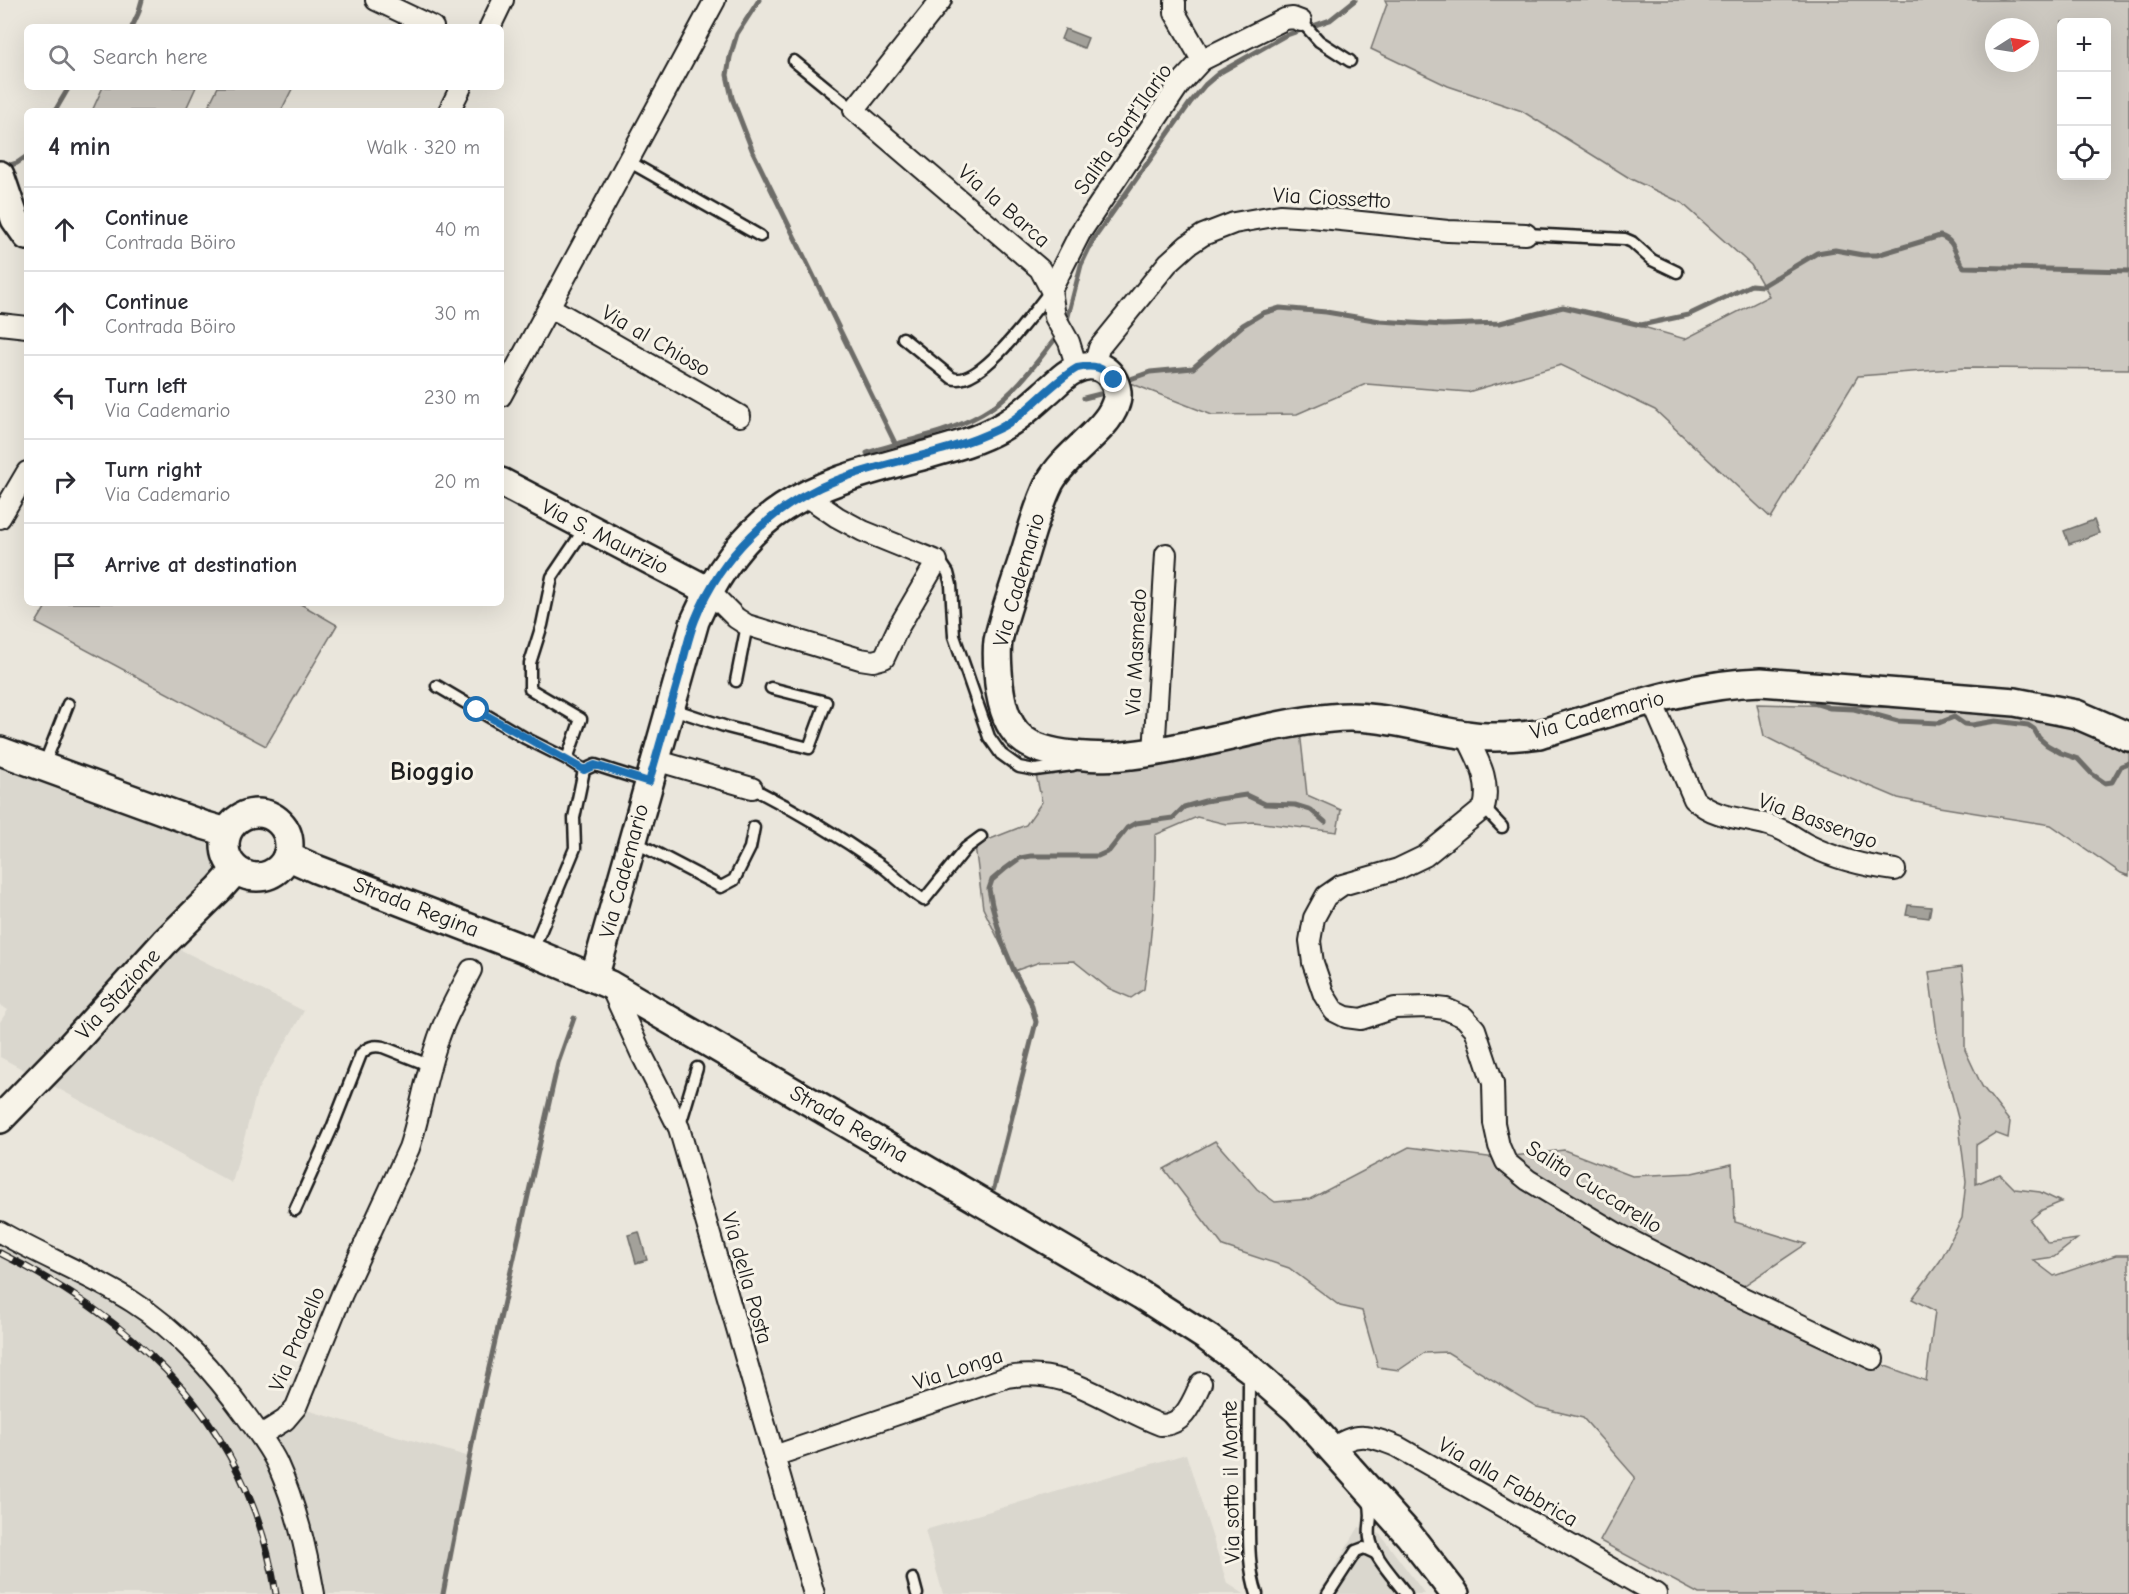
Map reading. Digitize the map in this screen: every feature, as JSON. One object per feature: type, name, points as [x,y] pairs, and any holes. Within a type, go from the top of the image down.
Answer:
[{"type":"street","points":[[376,0],[426,24]]},
{"type":"street","points":[[491,24],[503,0]]},
{"type":"street","points":[[504,390],[715,0]]},
{"type":"street","points":[[854,110],[941,0]]},
{"type":"street","points":[[1174,1],[1175,13],[1202,60]]},
{"type":"street","name":"Salita Sant'Ilario","points":[[1051,290],[1080,233],[1179,85],[1202,60],[1285,19],[1293,18],[1301,21]]},
{"type":"street","points":[[450,108],[459,90]]},
{"type":"street","name":"Via la Barca","points":[[854,110],[1040,269],[1051,290],[1052,304],[1062,330],[1085,367]]},
{"type":"street","points":[[3,182],[15,219],[24,232]]},
{"type":"street","name":"Via Ciossetto","points":[[1085,367],[1168,263],[1188,244],[1203,235],[1234,223],[1280,215],[1449,231],[1526,234]]},
{"type":"street","name":"Via al Chioso","points":[[549,307],[740,416]]},
{"type":"street","points":[[0,324],[24,327]]},
{"type":"street","name":"Via Cademario","points":[[602,982],[633,841],[695,621],[709,591],[750,536],[781,509],[839,480],[954,447],[1001,428],[1085,367],[1106,371],[1114,380],[1117,392],[1114,408],[1108,419],[1059,468],[1050,483],[1003,620],[997,657],[1000,692],[1014,730],[1032,746],[1044,751],[1122,757],[1154,753],[1299,722],[1352,716],[1403,722],[1467,735],[1495,738],[1539,734],[1650,699],[1714,686],[1761,682],[1985,698],[2059,710],[2088,719],[2129,737]]},
{"type":"street","points":[[0,518],[24,477]]},
{"type":"street","name":"Via S. Maurizio","points":[[504,484],[709,591]]},
{"type":"street","points":[[709,591],[736,618],[747,625],[860,659],[880,660],[884,658],[898,628],[937,561],[863,531],[837,517],[805,495]]},
{"type":"street","name":"Via Masmedo","points":[[1154,753],[1166,554]]},
{"type":"street","name":"Via Bassengo","points":[[1650,699],[1695,799],[1702,806],[1720,814],[1779,828],[1810,846],[1847,861],[1866,867],[1895,870]]},
{"type":"street","points":[[1467,735],[1485,777],[1487,789],[1484,808]]},
{"type":"street","points":[[0,751],[227,832]]},
{"type":"street","points":[[652,771],[752,788]]},
{"type":"street","name":"Salita Cuccarello","points":[[1484,808],[1425,856],[1398,869],[1342,885],[1326,896],[1314,918],[1310,941],[1313,963],[1324,995],[1334,1011],[1346,1017],[1361,1020],[1395,1008],[1428,1007],[1446,1009],[1464,1017],[1475,1029],[1493,1083],[1494,1123],[1499,1146],[1506,1162],[1528,1180],[1616,1233],[1733,1293],[1873,1359]]},
{"type":"street","points":[[251,812],[270,815],[278,820],[288,836],[290,846],[287,856],[275,872],[255,878],[236,870],[229,862],[224,842],[227,832],[232,823],[251,812]]},
{"type":"street","name":"Strada Regina","points":[[287,856],[532,952],[602,982],[1141,1295],[1208,1338],[1249,1368],[1297,1410],[1363,1489],[1398,1542],[1438,1594]]},
{"type":"street","name":"Via Stazione","points":[[0,1119],[67,1050],[165,942],[219,890],[236,870]]},
{"type":"street","name":"Via Pradello","points":[[0,1232],[132,1302],[154,1317],[204,1361],[261,1436],[285,1420],[296,1407],[342,1294],[409,1149],[418,1123],[443,1024],[471,970]]},
{"type":"street","name":"Via della Posta","points":[[602,982],[623,1016],[679,1128],[814,1594]]},
{"type":"street","name":"Via Longa","points":[[774,1456],[1021,1374],[1060,1378],[1161,1425],[1169,1425],[1182,1419],[1201,1383]]},
{"type":"street","points":[[261,1436],[275,1460],[294,1510],[314,1594]]},
{"type":"street","name":"Via alla Fabbrica","points":[[1332,1450],[1343,1440],[1364,1437],[1381,1440],[1398,1447],[1656,1594]]},
{"type":"street","name":"Strada Regina","points":[[1363,1489],[1409,1535],[1455,1594]]},
{"type":"street","points":[[1409,1535],[1454,1573],[1471,1594]]},
{"type":"lane","points":[[1301,21],[1318,39],[1350,61]]},
{"type":"lane","name":"Via la Barca","points":[[794,60],[854,110]]},
{"type":"lane","points":[[628,161],[760,236]]},
{"type":"lane","points":[[1526,234],[1625,239],[1632,242],[1652,260],[1677,272]]},
{"type":"lane","points":[[903,338],[952,378],[964,379],[994,359],[1008,346],[1051,290]]},
{"type":"lane","points":[[567,759],[581,719],[530,689],[530,663],[542,625],[552,577],[585,528]]},
{"type":"lane","points":[[937,561],[948,573],[951,585],[954,636],[963,666],[989,736],[1001,754],[1019,767],[1035,770],[1068,766],[1101,756]]},
{"type":"lane","points":[[736,681],[747,625]]},
{"type":"lane","points":[[437,686],[584,770]]},
{"type":"lane","points":[[670,708],[767,739],[809,748],[826,702],[771,688]]},
{"type":"lane","points":[[43,767],[68,704]]},
{"type":"lane","points":[[584,770],[595,765],[652,771]]},
{"type":"lane","points":[[532,952],[574,848],[574,818],[584,770]]},
{"type":"lane","points":[[752,788],[806,816],[840,837],[882,866],[921,898],[927,899],[966,848],[981,837]]},
{"type":"lane","points":[[1484,808],[1502,827]]},
{"type":"lane","points":[[633,841],[721,887],[734,880],[750,848],[754,827]]},
{"type":"lane","points":[[295,1210],[332,1128],[361,1054],[366,1049],[376,1046],[383,1047],[431,1066]]},
{"type":"lane","points":[[679,1128],[698,1068]]},
{"type":"lane","name":"Via sotto il Monte","points":[[1249,1368],[1249,1543],[1257,1594]]},
{"type":"lane","points":[[1363,1489],[1372,1516],[1369,1536],[1372,1548],[1406,1594]]},
{"type":"lane","points":[[1328,1594],[1356,1551],[1368,1549],[1377,1554]]},
{"type":"lane","points":[[913,1579],[917,1594]]},
{"type":"shaded area","points":[[1385,0],[2129,0],[2129,369],[1964,368],[1858,376],[1771,518],[1655,410],[1561,365],[1468,392],[1366,384],[1297,414],[1212,415],[1125,381],[1150,372],[1193,368],[1243,325],[1263,313],[1280,308],[1326,312],[1380,321],[1443,325],[1500,323],[1563,307],[1591,312],[1685,339],[1769,296],[1751,265],[1682,203],[1631,179],[1522,111],[1448,86],[1371,49],[1387,4]]},
{"type":"shaded area","points":[[1065,29],[1088,38],[1084,48],[1061,39]]},
{"type":"shaded area","points":[[102,90],[195,90],[186,108],[93,108]]},
{"type":"shaded area","points":[[216,90],[292,90],[282,108],[208,108]]},
{"type":"shaded area","points":[[2094,520],[2099,533],[2069,544],[2064,531]]},
{"type":"shaded area","points":[[46,606],[304,606],[337,625],[266,746],[36,623]]},
{"type":"shaded area","points":[[1757,704],[1987,710],[2104,734],[2129,754],[2129,876],[2121,873],[2051,825],[1898,798],[1827,768],[1764,736]]},
{"type":"shaded area","points":[[1299,722],[1307,795],[1341,810],[1337,832],[1254,822],[1226,824],[1197,817],[1155,835],[1154,893],[1147,970],[1144,989],[1131,998],[1108,988],[1074,961],[1040,962],[1014,971],[983,908],[975,845],[1026,825],[1042,802],[1035,770]]},
{"type":"shaded area","points":[[0,751],[224,842],[229,862],[165,942],[304,1011],[257,1091],[232,1183],[0,1057],[0,1022],[8,1010],[0,1005]]},
{"type":"shaded area","points":[[1908,905],[1931,907],[1929,918],[1906,915]]},
{"type":"shaded area","points":[[1962,967],[1965,997],[1965,1050],[1982,1086],[2010,1122],[2008,1138],[1995,1133],[1976,1145],[1976,1184],[2000,1174],[2015,1189],[2040,1192],[2061,1202],[2042,1210],[2030,1220],[2048,1243],[2077,1239],[2054,1257],[2033,1260],[2054,1276],[2116,1255],[2129,1255],[2129,1594],[1699,1594],[1600,1541],[1635,1477],[1583,1418],[1537,1407],[1447,1352],[1424,1353],[1399,1370],[1378,1367],[1362,1311],[1340,1306],[1289,1268],[1223,1246],[1164,1169],[1215,1141],[1257,1189],[1275,1202],[1310,1199],[1409,1147],[1496,1158],[1564,1150],[1632,1176],[1692,1173],[1732,1164],[1735,1222],[1806,1244],[1733,1293],[1845,1351],[1926,1381],[1935,1311],[1912,1299],[1940,1261],[1962,1218],[1966,1181],[1958,1118],[1938,1041],[1929,972]]},
{"type":"shaded area","points":[[639,1232],[647,1260],[636,1263],[628,1235]]},
{"type":"shaded area","points":[[0,1243],[100,1293],[151,1326],[203,1372],[256,1438],[283,1492],[308,1594],[0,1594]]},
{"type":"shaded area","points":[[296,1407],[470,1457],[443,1594],[314,1594],[275,1460],[273,1428]]},
{"type":"shaded area","points":[[1186,1454],[1227,1583],[1244,1594],[943,1594],[925,1530]]},
{"type":"shaded area","points":[[1359,1527],[1380,1534],[1425,1594],[1318,1594]]},
{"type":"waterway","points":[[133,24],[142,0]]},
{"type":"waterway","points":[[759,0],[737,34],[730,57],[727,75],[732,98],[753,152],[895,443]]},
{"type":"waterway","points":[[1066,324],[1081,265],[1093,240],[1205,85],[1219,73],[1284,36],[1330,20],[1355,0]]},
{"type":"waterway","points":[[57,108],[67,90]]},
{"type":"waterway","points":[[4,167],[24,158]]},
{"type":"waterway","points":[[1125,381],[1150,372],[1193,368],[1243,325],[1263,313],[1280,308],[1326,312],[1380,321],[1443,325],[1500,323],[1563,307],[1641,325],[1688,315],[1751,285],[1762,286],[1817,253],[1835,250],[1877,255],[1940,236],[1949,241],[1964,267],[2129,271]]},
{"type":"waterway","points":[[867,453],[946,430],[990,409],[1019,384],[1059,334]]},
{"type":"waterway","points":[[1084,398],[1100,394]]},
{"type":"waterway","points":[[1811,702],[1830,708],[1854,709],[1898,721],[1939,723],[1954,717],[1964,724],[1972,725],[1996,721],[2028,725],[2047,745],[2078,759],[2092,774],[2105,783],[2112,782],[2121,766],[2129,763]]},
{"type":"waterway","points":[[994,1188],[1036,1022],[1031,1003],[1002,942],[989,889],[992,880],[1020,858],[1098,856],[1109,851],[1127,828],[1136,823],[1173,818],[1184,807],[1205,801],[1246,795],[1265,804],[1295,805],[1311,810],[1325,822]]},
{"type":"waterway","points":[[443,1594],[474,1434],[558,1063],[574,1018]]},
{"type":"railway","points":[[0,1253],[52,1282],[101,1314],[144,1349],[183,1389],[215,1432],[242,1481],[263,1535],[276,1594]]},
{"type":"district","name":"Bioggio","points":[[432,772]]},
{"type":"route","points":[[477,710],[584,770],[595,765],[649,782],[695,621],[709,591],[726,566],[750,536],[766,521],[781,509],[818,488],[954,447],[1001,428],[1022,414],[1077,368],[1086,366],[1101,368],[1114,380]]}]
